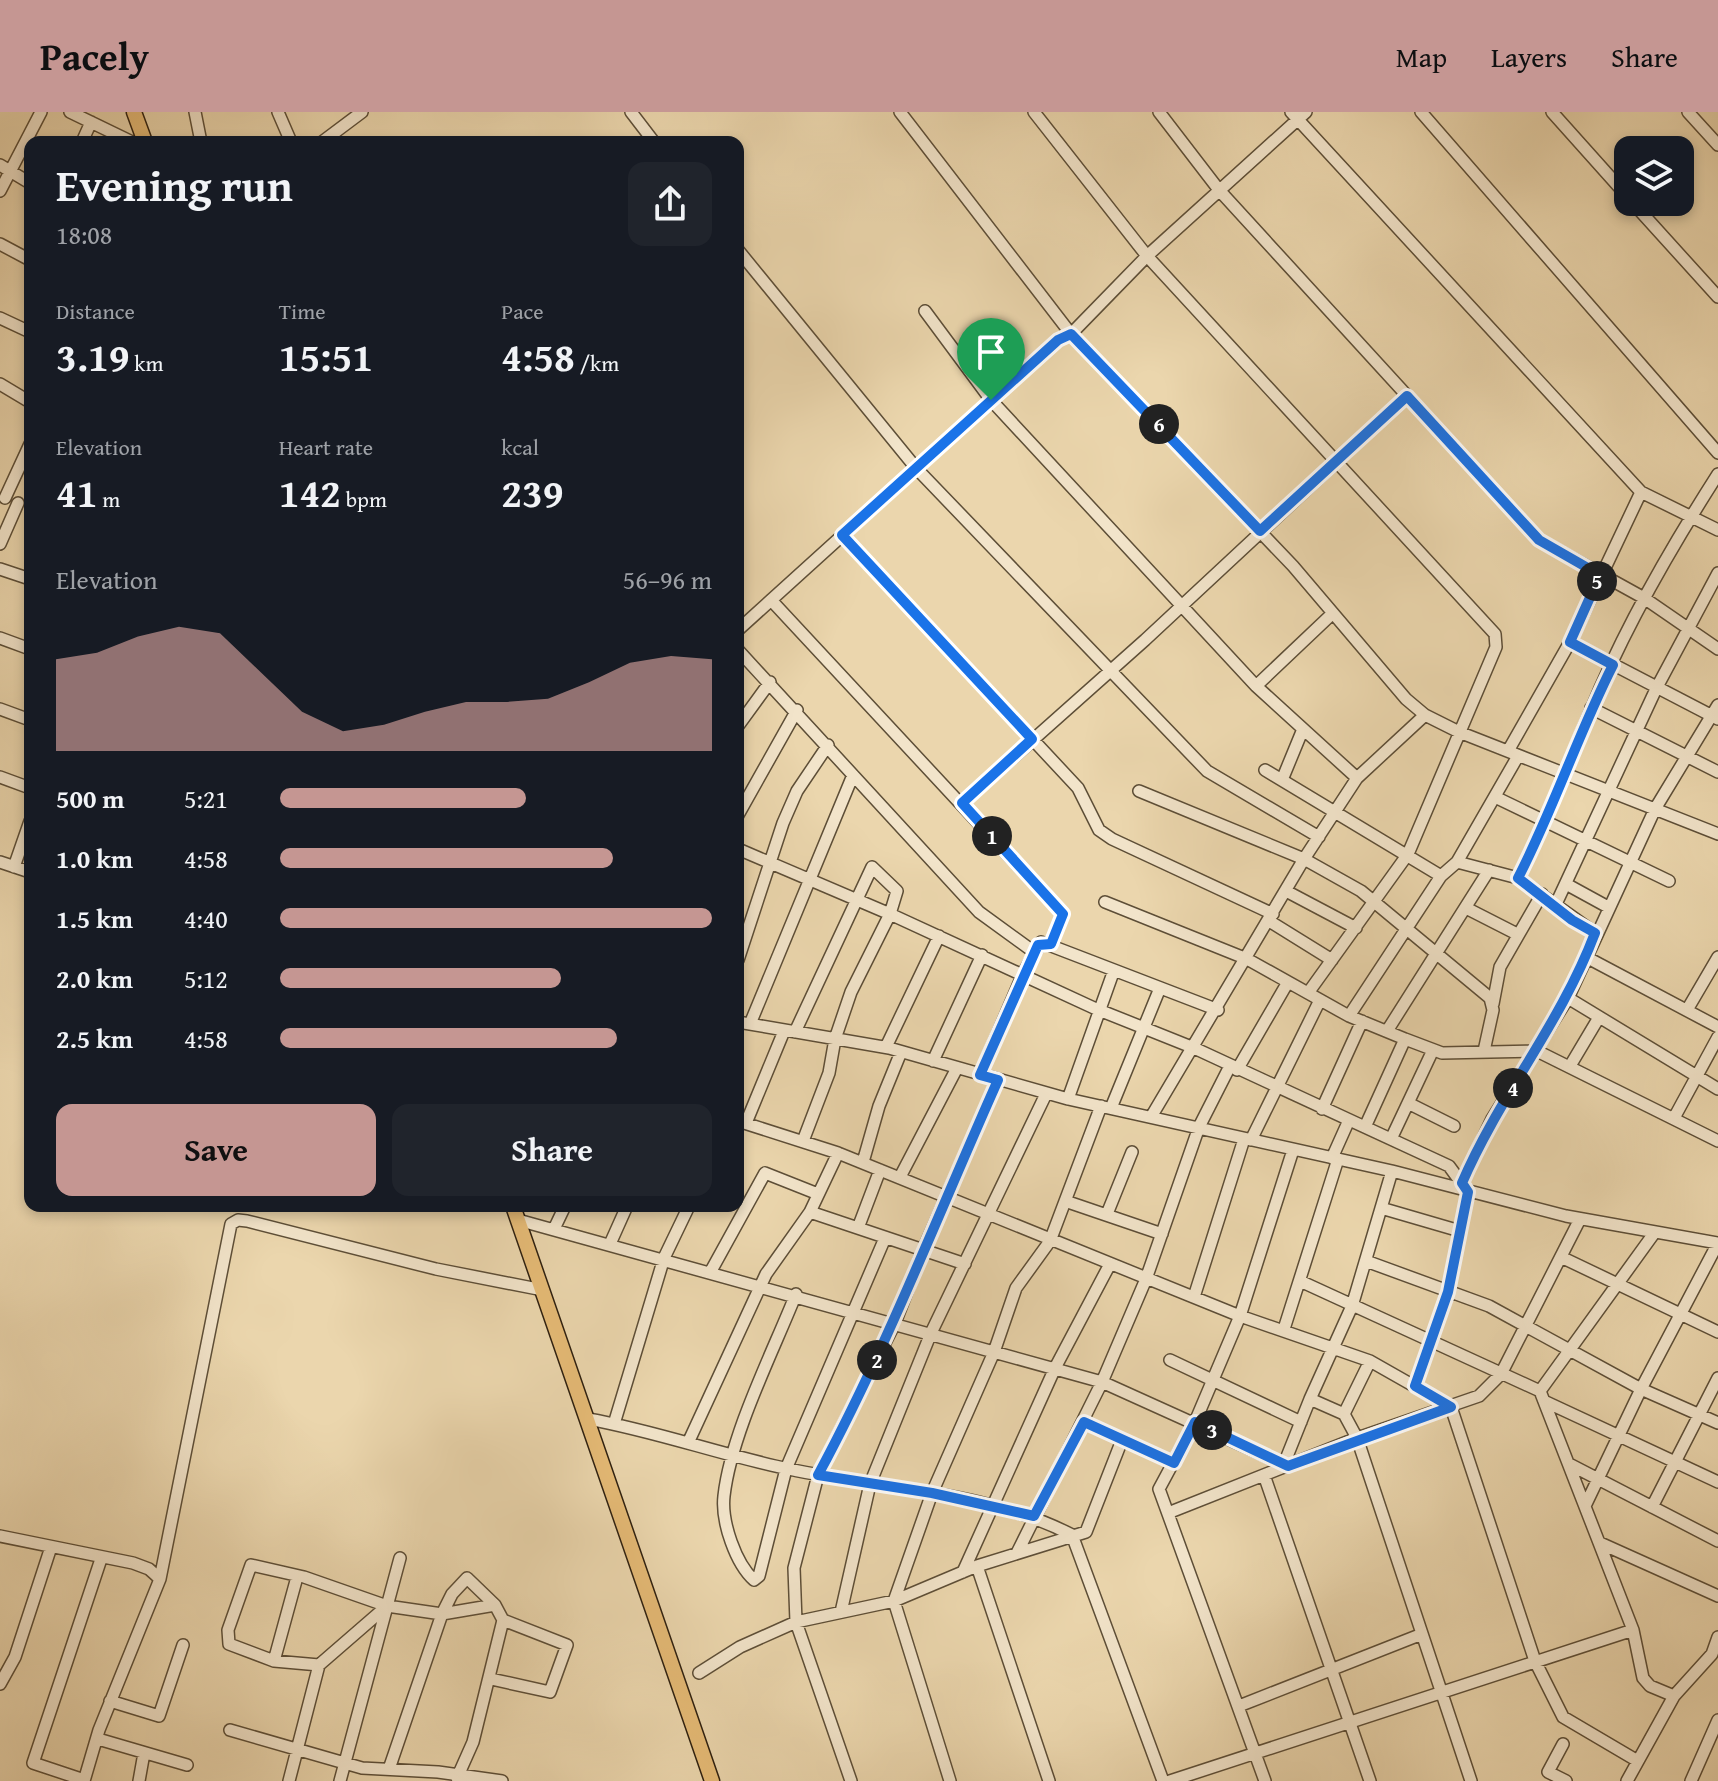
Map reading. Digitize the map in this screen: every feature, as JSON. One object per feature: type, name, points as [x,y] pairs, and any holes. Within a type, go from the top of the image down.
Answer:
[{"type":"main road","points":[[134,112],[143,136]]},
{"type":"main road","points":[[516,1213],[712,1781]]},
{"type":"street","points":[[26,136],[41,112]]},
{"type":"street","points":[[70,112],[120,136]]},
{"type":"street","points":[[195,112],[200,136]]},
{"type":"street","points":[[278,112],[288,136]]},
{"type":"street","points":[[631,112],[649,136]]},
{"type":"street","points":[[900,112],[1071,334],[1260,531],[1406,699],[1425,715],[1459,732],[1718,834]]},
{"type":"street","points":[[1034,112],[1147,256],[1495,634],[1496,647],[1408,854],[1308,993]]},
{"type":"street","points":[[1159,112],[1219,190],[1539,540],[1644,598],[1718,649]]},
{"type":"street","points":[[1421,112],[1718,453]]},
{"type":"street","points":[[1552,112],[1614,181]]},
{"type":"street","points":[[1688,112],[1718,145]]},
{"type":"street","points":[[329,136],[354,114]]},
{"type":"street","points":[[744,625],[1058,340],[1071,334],[1147,256],[1298,115],[1641,492],[1718,530]]},
{"type":"street","points":[[85,136],[91,122]]},
{"type":"street","points":[[0,191],[5,168],[24,138]]},
{"type":"street","points":[[5,168],[24,179]]},
{"type":"street","points":[[1645,216],[1718,297]]},
{"type":"street","points":[[0,244],[24,257]]},
{"type":"street","points":[[744,257],[916,468],[1207,771],[1319,837]]},
{"type":"street","points":[[925,311],[991,400],[1256,686],[1357,778]]},
{"type":"street","points":[[0,318],[24,329]]},
{"type":"street","points":[[0,384],[24,398]]},
{"type":"street","points":[[962,803],[1407,396]]},
{"type":"street","points":[[0,544],[24,505],[2,497],[24,455]]},
{"type":"street","points":[[1518,878],[1567,775],[1591,708],[1644,598],[1718,474]]},
{"type":"street","points":[[1349,1016],[1441,876],[1457,862],[1495,797],[1641,492]]},
{"type":"street","points":[[842,535],[1078,788],[1099,830],[1271,917],[1332,960]]},
{"type":"street","points":[[0,569],[24,577]]},
{"type":"street","points":[[1556,904],[1611,792],[1656,689],[1718,573]]},
{"type":"street","points":[[771,600],[1063,914],[1051,944]]},
{"type":"street","points":[[1256,686],[1333,613]]},
{"type":"street","points":[[0,638],[24,647]]},
{"type":"street","points":[[1415,1386],[1448,1292],[1465,1187],[1492,1119],[1568,998],[1595,933],[1655,809],[1716,713],[1656,689],[1570,642]]},
{"type":"street","points":[[744,656],[797,710],[979,912],[1034,952]]},
{"type":"street","points":[[744,718],[770,682]]},
{"type":"street","points":[[1591,708],[1718,772]]},
{"type":"street","points":[[0,709],[24,718]]},
{"type":"street","points":[[744,804],[797,710]]},
{"type":"street","points":[[1151,1117],[1218,1010],[1304,859],[1357,778],[1425,715]]},
{"type":"street","points":[[1282,780],[1303,729]]},
{"type":"street","points":[[744,942],[797,791],[828,745]]},
{"type":"street","points":[[1265,770],[1441,876]]},
{"type":"street","points":[[853,775],[744,1023],[886,1047],[1046,1094],[1465,1187],[1580,1219],[1718,1243],[1618,1434],[1586,1504]]},
{"type":"street","points":[[0,777],[24,786]]},
{"type":"street","points":[[1139,791],[1304,859],[1376,901],[1493,1004]]},
{"type":"street","points":[[1495,797],[1669,881]]},
{"type":"street","points":[[14,867],[24,838]]},
{"type":"street","points":[[744,852],[982,955],[1101,1011],[1194,1048],[1443,1162],[1465,1187]]},
{"type":"street","points":[[0,862],[24,870]]},
{"type":"street","points":[[1457,862],[1518,878],[1556,904],[1572,920],[1595,933]]},
{"type":"street","points":[[744,1118],[872,867],[897,891],[890,914],[851,992],[835,1039],[829,1073],[803,1141]]},
{"type":"street","points":[[1387,1031],[1489,870]]},
{"type":"street","points":[[1566,884],[1608,907]]},
{"type":"street","points":[[1286,891],[1356,928]]},
{"type":"street","points":[[1484,1051],[1500,967],[1542,894]]},
{"type":"street","points":[[1105,902],[1247,959],[1349,1016],[1433,1050],[1442,1053],[1537,1051],[1718,1141]]},
{"type":"street","points":[[1466,908],[1517,934]]},
{"type":"street","points":[[886,1047],[939,936]]},
{"type":"street","points":[[980,1075],[1023,974],[1041,942],[1218,1010]]},
{"type":"street","points":[[933,1061],[982,955]]},
{"type":"street","points":[[1586,957],[1718,1027]]},
{"type":"street","points":[[1687,1010],[1718,957]]},
{"type":"street","points":[[1068,1099],[1114,970]]},
{"type":"street","points":[[1017,1553],[1102,1382],[1146,1279],[1199,1127],[1288,982]]},
{"type":"street","points":[[950,1781],[894,1601],[932,1493],[994,1352],[1016,1288],[1050,1241],[1160,988]]},
{"type":"street","points":[[1568,998],[1718,1089]]},
{"type":"street","points":[[1194,1297],[1248,1139],[1320,1000]]},
{"type":"street","points":[[1570,1066],[1598,1019]]},
{"type":"street","points":[[1322,1109],[1362,1021]]},
{"type":"street","points":[[1674,1118],[1718,1037]]},
{"type":"street","points":[[1365,1127],[1405,1039]]},
{"type":"street","points":[[1391,1139],[1433,1050]]},
{"type":"street","points":[[863,1162],[879,1106],[901,1052]]},
{"type":"street","points":[[900,1177],[957,1068]]},
{"type":"street","points":[[851,1781],[796,1622],[794,1568],[818,1475],[895,1323],[945,1197],[998,1080]]},
{"type":"street","points":[[841,1612],[870,1484],[931,1333],[1046,1094]]},
{"type":"street","points":[[1408,1103],[1454,1126]]},
{"type":"street","points":[[1284,1329],[1349,1120]]},
{"type":"street","points":[[744,1123],[863,1162],[989,1217],[1240,1316],[1370,1361],[1451,1407],[1535,1661],[1563,1717],[1636,1760]]},
{"type":"street","points":[[1265,1781],[1159,1489],[1195,1422],[1240,1316],[1293,1150]]},
{"type":"street","points":[[1107,1214],[1132,1152]]},
{"type":"street","points":[[688,1443],[760,1285],[810,1212],[838,1153]]},
{"type":"street","points":[[858,1228],[880,1170]]},
{"type":"street","points":[[1286,1465],[1310,1399],[1352,1306],[1392,1171]]},
{"type":"street","points":[[744,1211],[765,1173],[818,1194]]},
{"type":"street","points":[[1068,1202],[1162,1234]]},
{"type":"street","points":[[1381,1208],[1460,1231]]},
{"type":"street","points":[[554,1229],[562,1212]]},
{"type":"street","points":[[610,1244],[624,1212]]},
{"type":"street","points":[[614,1424],[664,1258],[686,1212]]},
{"type":"street","points":[[711,1271],[744,1212]]},
{"type":"street","points":[[810,1212],[965,1264]]},
{"type":"street","points":[[516,1213],[554,1229],[796,1294],[1102,1382],[1286,1465]]},
{"type":"street","points":[[1168,1513],[1357,1438],[1479,1396],[1501,1374],[1580,1219]]},
{"type":"street","points":[[101,1559],[33,1763],[84,1780],[110,1701],[160,1579],[234,1221],[247,1221],[436,1269],[543,1290]]},
{"type":"street","points":[[1542,1396],[1655,1232]]},
{"type":"street","points":[[796,1294],[733,1455],[723,1499],[733,1546],[744,1571],[754,1580],[759,1576],[786,1469],[885,1238]]},
{"type":"street","points":[[1561,1257],[1718,1332]]},
{"type":"street","points":[[1366,1261],[1489,1306],[1641,1389],[1718,1423]]},
{"type":"street","points":[[963,1572],[1055,1368],[1110,1264]]},
{"type":"street","points":[[1300,1281],[1501,1374],[1718,1482]]},
{"type":"street","points":[[1170,1360],[1301,1422]]},
{"type":"street","points":[[1344,1414],[1370,1361]]},
{"type":"street","points":[[1652,1507],[1718,1378]]},
{"type":"street","points":[[1542,1396],[1633,1630],[1643,1678],[1650,1686],[1674,1696]]},
{"type":"street","points":[[1310,1399],[1344,1414],[1357,1438],[1471,1781]]},
{"type":"street","points":[[588,1419],[786,1469],[992,1505],[1034,1516],[1072,1535],[1163,1781]]},
{"type":"street","points":[[1084,1422],[1174,1463]]},
{"type":"street","points":[[699,1673],[740,1647],[796,1622],[894,1601],[977,1566],[1086,1532],[1122,1440]]},
{"type":"street","points":[[1571,1465],[1718,1541]]},
{"type":"street","points":[[1264,1475],[1370,1781]]},
{"type":"street","points":[[0,1536],[74,1549],[101,1559],[133,1563],[160,1579]]},
{"type":"street","points":[[1600,1543],[1718,1596]]},
{"type":"street","points":[[0,1684],[15,1657],[51,1547]]},
{"type":"street","points":[[340,1781],[400,1558]]},
{"type":"street","points":[[319,1665],[274,1661],[229,1644],[228,1630],[251,1565],[387,1606],[442,1614],[495,1605]]},
{"type":"street","points":[[977,1566],[1049,1781]]},
{"type":"street","points":[[274,1661],[297,1577]]},
{"type":"street","points":[[389,1769],[442,1614],[452,1594],[467,1578],[495,1605],[503,1620],[491,1679],[457,1778]]},
{"type":"street","points":[[289,1781],[299,1752],[319,1665],[387,1606]]},
{"type":"street","points":[[491,1679],[550,1692],[555,1686],[567,1645],[503,1620]]},
{"type":"street","points":[[1170,1781],[1633,1630]]},
{"type":"street","points":[[1239,1706],[1422,1634]]},
{"type":"street","points":[[1627,1781],[1674,1696],[1715,1656],[1718,1637]]},
{"type":"street","points":[[110,1701],[159,1716],[183,1645]]},
{"type":"street","points":[[1691,1781],[1718,1720]]},
{"type":"street","points":[[230,1730],[346,1765],[502,1781]]},
{"type":"street","points":[[98,1739],[187,1765]]},
{"type":"street","points":[[1563,1744],[1548,1772],[1566,1781]]},
{"type":"street","points":[[139,1781],[144,1753]]},
{"type":"route","points":[[1071,334],[1084,344],[1260,531],[1407,396],[1539,540],[1600,575],[1570,642],[1613,665],[1591,708],[1547,821],[1518,878],[1552,901],[1572,920],[1595,933],[1568,998],[1492,1119],[1462,1183],[1468,1192],[1448,1292],[1415,1386],[1451,1407],[1357,1438],[1288,1466],[1195,1422],[1174,1463],[1084,1422],[1034,1516],[932,1493],[818,1475],[895,1323],[945,1197],[998,1080],[980,1075],[1023,974],[1038,945],[1041,942],[1051,944],[1063,914],[962,803],[1032,739],[842,535],[991,400],[1058,340],[1071,334]]}]
